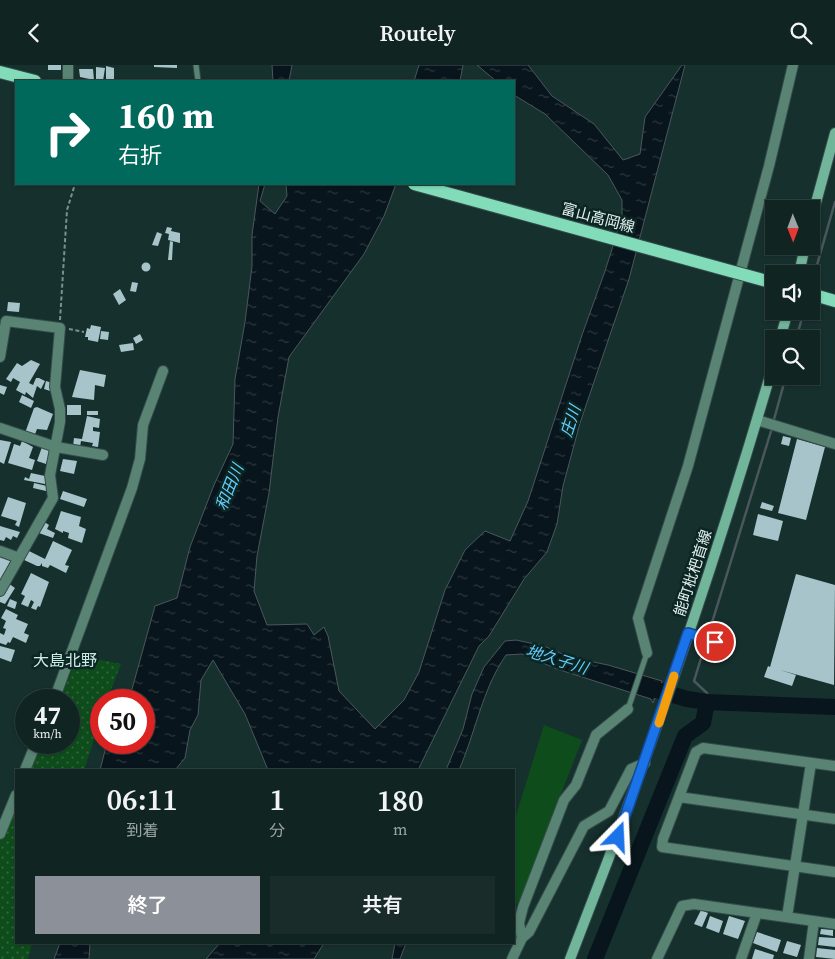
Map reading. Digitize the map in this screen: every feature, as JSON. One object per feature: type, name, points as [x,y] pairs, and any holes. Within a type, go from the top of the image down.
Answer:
[{"type":"main road","points":[[0,72],[31,80]]},
{"type":"main road","points":[[817,200],[835,133]]},
{"type":"main road","name":"富山高岡線","points":[[418,185],[765,281]]},
{"type":"main road","points":[[820,297],[835,301]]},
{"type":"main road","name":"能町枇杷首線","points":[[570,959],[645,763],[679,661],[692,635],[767,385]]},
{"type":"street","points":[[68,65],[68,80]]},
{"type":"street","points":[[647,653],[638,618],[688,466],[769,166],[793,65]]},
{"type":"street","points":[[0,357],[3,321],[60,328],[55,387],[60,409],[60,422],[50,475],[53,498],[0,591]]},
{"type":"street","points":[[58,689],[132,488],[140,459],[143,425],[163,371]]},
{"type":"street","points":[[757,420],[835,444]]},
{"type":"street","points":[[0,428],[56,447],[103,455]]},
{"type":"street","points":[[0,551],[19,557]]},
{"type":"street","points":[[522,937],[519,923],[523,907],[564,800],[576,785],[596,735],[628,709]]},
{"type":"street","points":[[835,767],[703,748],[696,751],[662,847],[835,872]]},
{"type":"street","points":[[25,769],[32,754]]},
{"type":"street","points":[[512,959],[522,937],[528,932],[584,826],[609,811],[631,769],[645,763]]},
{"type":"street","points":[[787,917],[811,763]]},
{"type":"street","points":[[0,833],[15,797]]},
{"type":"street","points":[[679,797],[835,819]]},
{"type":"street","points":[[657,959],[682,905],[694,903],[835,924]]},
{"type":"street","points":[[740,959],[757,913]]},
{"type":"street","points":[[809,959],[814,921]]},
{"type":"lane","points":[[196,65],[198,80]]},
{"type":"lane","points":[[692,635],[715,642]]},
{"type":"lane","points":[[628,709],[647,653]]},
{"type":"path","points":[[75,185],[67,210],[60,328],[84,332]]},
{"type":"green space","points":[[78,655],[121,664],[111,689],[90,689],[90,752],[84,769],[30,769],[38,754],[80,754],[80,689],[64,689]]},
{"type":"green space","points":[[544,725],[582,740],[518,904],[515,902],[515,819]]},
{"type":"green space","points":[[15,804],[15,944],[32,944],[28,959],[0,959],[0,838]]},
{"type":"water","points":[[272,65],[292,65],[289,80],[273,80]]},
{"type":"water","points":[[419,65],[463,65],[460,80],[414,80]]},
{"type":"water","points":[[477,65],[528,65],[552,96],[594,124],[623,160],[640,154],[645,117],[682,65],[685,65],[629,279],[580,423],[563,486],[557,524],[547,552],[524,579],[489,636],[479,646],[418,769],[268,769],[245,714],[213,660],[201,680],[198,715],[190,730],[185,758],[176,769],[100,769],[104,754],[155,754],[155,689],[132,689],[155,606],[177,598],[190,547],[214,485],[233,444],[235,379],[252,266],[252,235],[259,185],[265,185],[260,201],[275,214],[287,196],[286,185],[396,185],[384,216],[364,254],[289,357],[278,417],[269,493],[257,556],[254,591],[267,625],[307,624],[314,635],[324,627],[328,636],[339,691],[375,729],[404,700],[419,672],[445,590],[465,550],[485,531],[510,541],[528,501],[622,218],[622,200],[608,175],[545,114],[515,96],[515,80],[495,80]]},
{"type":"water","points":[[516,640],[544,646],[569,657],[608,665],[662,681],[653,703],[651,699],[557,669],[522,654],[506,655],[485,696],[459,769],[446,769],[463,729],[472,694],[484,667],[505,641]]},
{"type":"water","points":[[60,944],[90,944],[89,959],[54,959]]},
{"type":"water","points":[[219,944],[323,944],[314,959],[206,959]]},
{"type":"water","points":[[395,944],[406,944],[400,959],[392,959]]},
{"type":"building","points":[[48,65],[61,65],[61,70],[48,70]]},
{"type":"building","points":[[154,65],[177,65],[177,68],[154,67]]},
{"type":"building","points":[[106,66],[114,68],[114,80],[106,80]]},
{"type":"building","points":[[96,67],[105,68],[103,80],[96,80]]},
{"type":"building","points":[[79,69],[93,69],[94,80],[80,77]]},
{"type":"building","points":[[167,227],[172,228],[171,231],[180,233],[180,243],[168,240],[169,234],[165,233]]},
{"type":"building","points":[[157,232],[162,234],[158,246],[152,245]]},
{"type":"building","points":[[170,241],[173,242],[172,260],[168,260]]},
{"type":"building","points":[[146,262],[151,267],[146,272],[141,267]]},
{"type":"building","points":[[132,282],[138,283],[136,292],[130,291]]},
{"type":"building","points":[[120,289],[126,300],[119,305],[113,294]]},
{"type":"building","points":[[8,302],[20,303],[19,312],[7,311]]},
{"type":"building","points":[[91,325],[101,327],[98,342],[88,340],[88,337],[85,337],[87,328],[90,329]]},
{"type":"building","points":[[101,331],[109,332],[108,340],[100,339]]},
{"type":"building","points":[[140,334],[143,340],[136,344],[133,338]]},
{"type":"building","points":[[133,343],[134,350],[121,352],[119,345]]},
{"type":"building","points":[[31,360],[40,364],[29,383],[33,385],[36,378],[45,381],[41,389],[37,386],[33,398],[26,392],[25,395],[16,390],[20,382],[13,378],[11,382],[6,379],[17,363],[22,366]]},
{"type":"building","points":[[80,370],[106,375],[104,387],[95,385],[94,400],[72,397]]},
{"type":"building","points":[[46,381],[52,383],[50,391],[44,389]]},
{"type":"building","points":[[0,385],[7,387],[4,395],[0,393]]},
{"type":"building","points":[[22,395],[34,401],[31,408],[19,402]]},
{"type":"building","points":[[67,405],[81,405],[81,415],[67,415]]},
{"type":"building","points":[[37,407],[53,414],[47,430],[37,429],[34,437],[25,433],[34,408]]},
{"type":"building","points":[[87,411],[98,411],[98,415],[87,415]]},
{"type":"building","points":[[87,416],[100,419],[99,428],[93,427],[93,431],[100,432],[98,447],[92,446],[93,443],[81,441],[80,447],[73,446],[74,438],[82,439]]},
{"type":"building","points":[[783,436],[791,438],[789,446],[781,444]]},
{"type":"building","points":[[797,439],[825,447],[806,520],[778,513]]},
{"type":"building","points":[[0,440],[11,442],[4,464],[0,462]]},
{"type":"building","points":[[22,441],[33,447],[29,458],[35,460],[32,470],[8,463],[14,444],[20,446]]},
{"type":"building","points":[[42,447],[50,450],[46,464],[37,461]]},
{"type":"building","points":[[63,459],[77,461],[74,474],[60,471]]},
{"type":"building","points":[[31,473],[45,476],[47,478],[45,484],[24,480],[25,477],[29,479]]},
{"type":"building","points":[[34,483],[47,486],[46,491],[33,488]]},
{"type":"building","points":[[63,491],[87,499],[84,507],[60,499]]},
{"type":"building","points":[[8,497],[26,503],[19,527],[15,525],[17,521],[1,516]]},
{"type":"building","points":[[762,502],[774,506],[772,511],[760,508]]},
{"type":"building","points":[[61,511],[81,517],[79,526],[86,529],[82,543],[68,538],[69,533],[63,531],[63,533],[55,529]]},
{"type":"building","points":[[758,514],[783,521],[778,541],[753,535]]},
{"type":"building","points":[[43,521],[49,525],[47,529],[55,533],[53,538],[36,532]]},
{"type":"building","points":[[0,526],[20,532],[17,538],[13,536],[11,540],[6,537],[4,541],[0,540]]},
{"type":"building","points":[[53,541],[72,550],[65,565],[69,566],[66,573],[50,565],[48,568],[42,566],[42,563],[40,566],[37,566],[22,559],[27,550],[45,559]]},
{"type":"building","points":[[0,554],[12,560],[0,585]]},
{"type":"building","points":[[31,573],[49,582],[40,607],[38,606],[36,610],[31,608],[34,602],[31,600],[28,607],[21,604],[25,596],[21,594]]},
{"type":"building","points":[[796,574],[835,585],[834,685],[780,670],[796,675],[792,686],[764,677],[768,666],[770,667]]},
{"type":"building","points":[[8,583],[15,588],[5,604],[0,602],[0,597]]},
{"type":"building","points":[[10,599],[17,602],[15,609],[7,606]]},
{"type":"building","points":[[6,609],[18,615],[16,619],[28,624],[24,633],[29,635],[26,643],[13,637],[10,643],[8,642],[6,645],[0,643],[0,633],[4,635],[6,629],[3,628],[6,621],[1,618]]},
{"type":"building","points":[[0,646],[15,650],[11,662],[0,658]]},
{"type":"building","points":[[701,910],[708,913],[702,927],[694,924]]},
{"type":"building","points":[[710,916],[723,921],[719,933],[706,928]]},
{"type":"building","points":[[729,916],[745,921],[738,939],[723,934]]},
{"type":"building","points":[[821,929],[833,930],[833,936],[820,934]]},
{"type":"building","points":[[757,932],[781,940],[777,952],[753,943]]},
{"type":"building","points":[[819,937],[835,938],[835,947],[818,945]]},
{"type":"building","points":[[787,941],[801,945],[797,957],[783,953]]},
{"type":"building","points":[[817,948],[835,950],[835,959],[816,957]]},
{"type":"building","points":[[755,949],[774,955],[773,959],[752,959]]},
{"type":"waterway","points":[[817,265],[835,202]]},
{"type":"waterway","points":[[799,330],[801,320]]},
{"type":"waterway","points":[[773,423],[784,385]]},
{"type":"waterway","points":[[707,702],[707,693],[694,681],[772,428]]},
{"type":"waterway","name":"地久子川","points":[[637,684],[687,699],[707,702],[835,707]]},
{"type":"waterway","name":"地久子川","points":[[595,959],[685,736],[703,723],[707,702]]},
{"type":"slow traffic","points":[[659,723],[674,676]]},
{"type":"district","name":"大島北野","points":[[65,660]]},
{"type":"route","points":[[618,837],[654,739],[688,633],[715,642]]},
{"type":"water label","name":"庄川","points":[[570,421]]},
{"type":"water label","name":"和田川","points":[[229,487]]}]
